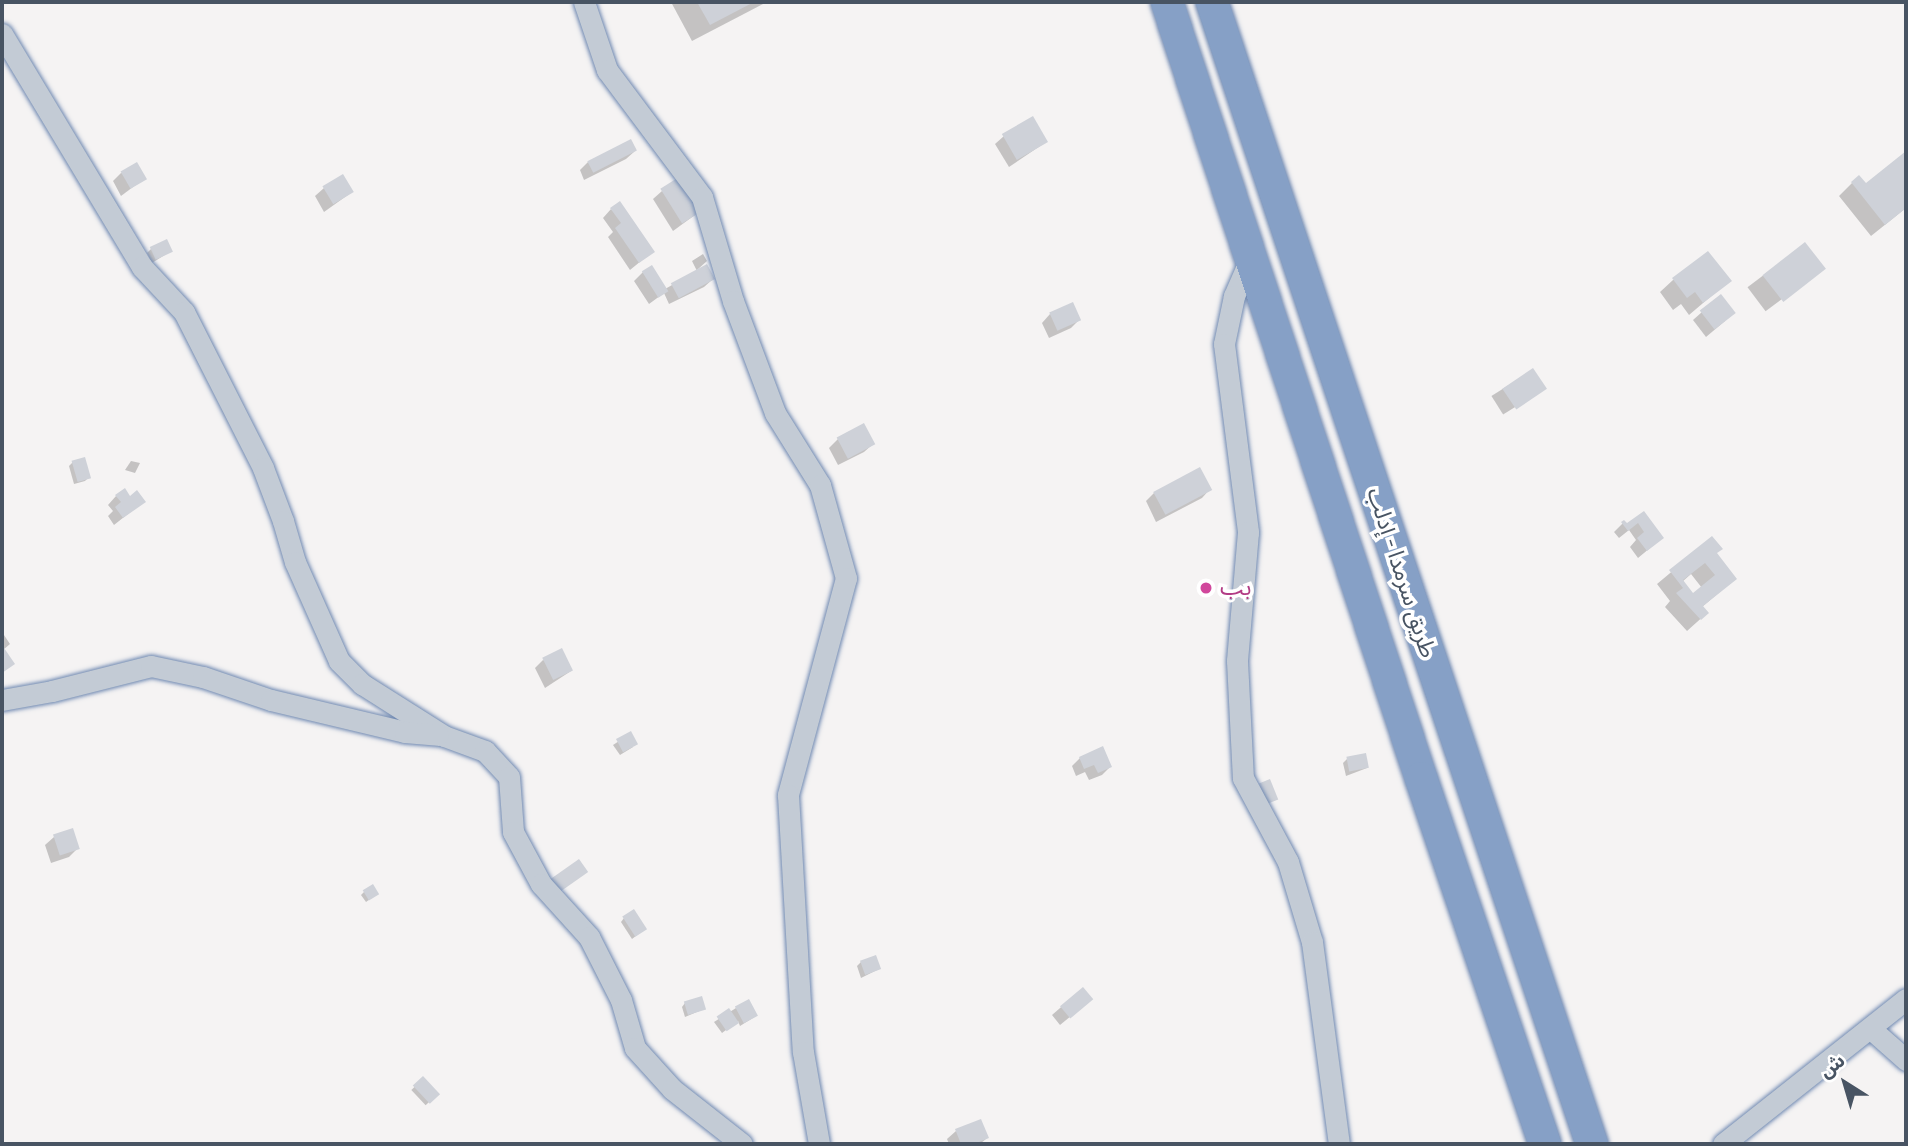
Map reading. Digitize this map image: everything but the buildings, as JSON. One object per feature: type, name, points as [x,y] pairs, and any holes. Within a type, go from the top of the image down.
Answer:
[{"type":"highway","name":"طريق سرمدا - إدلب","points":[[1167,2],[1421,778],[1545,1144]]},
{"type":"highway","name":"طريق سرمدا - إدلب","points":[[1212,2],[1592,1144]]},
{"type":"highway","points":[[1421,778],[1463,761]]},
{"type":"street","points":[[584,2],[607,70],[702,197],[733,301],[775,412],[820,485],[846,578],[788,795],[803,1052],[818,1144]]},
{"type":"street","points":[[2,34],[142,267],[184,312],[262,468],[284,521],[295,562],[339,661],[362,684],[444,736],[485,751],[509,776],[513,832],[541,884],[589,937],[621,1000],[635,1048],[672,1090],[741,1144]]},
{"type":"street","points":[[1251,257],[1234,296],[1224,344],[1248,532],[1237,661],[1243,778],[1288,862],[1312,943],[1339,1144]]},
{"type":"street","points":[[2,700],[52,691],[151,666],[203,677],[271,701],[405,732],[444,736]]},
{"type":"street","points":[[1723,1144],[1906,999]]},
{"type":"street","points":[[1871,1029],[1906,1060]]},
{"type":"place","name":"بب","points":[[1206,588]]}]
